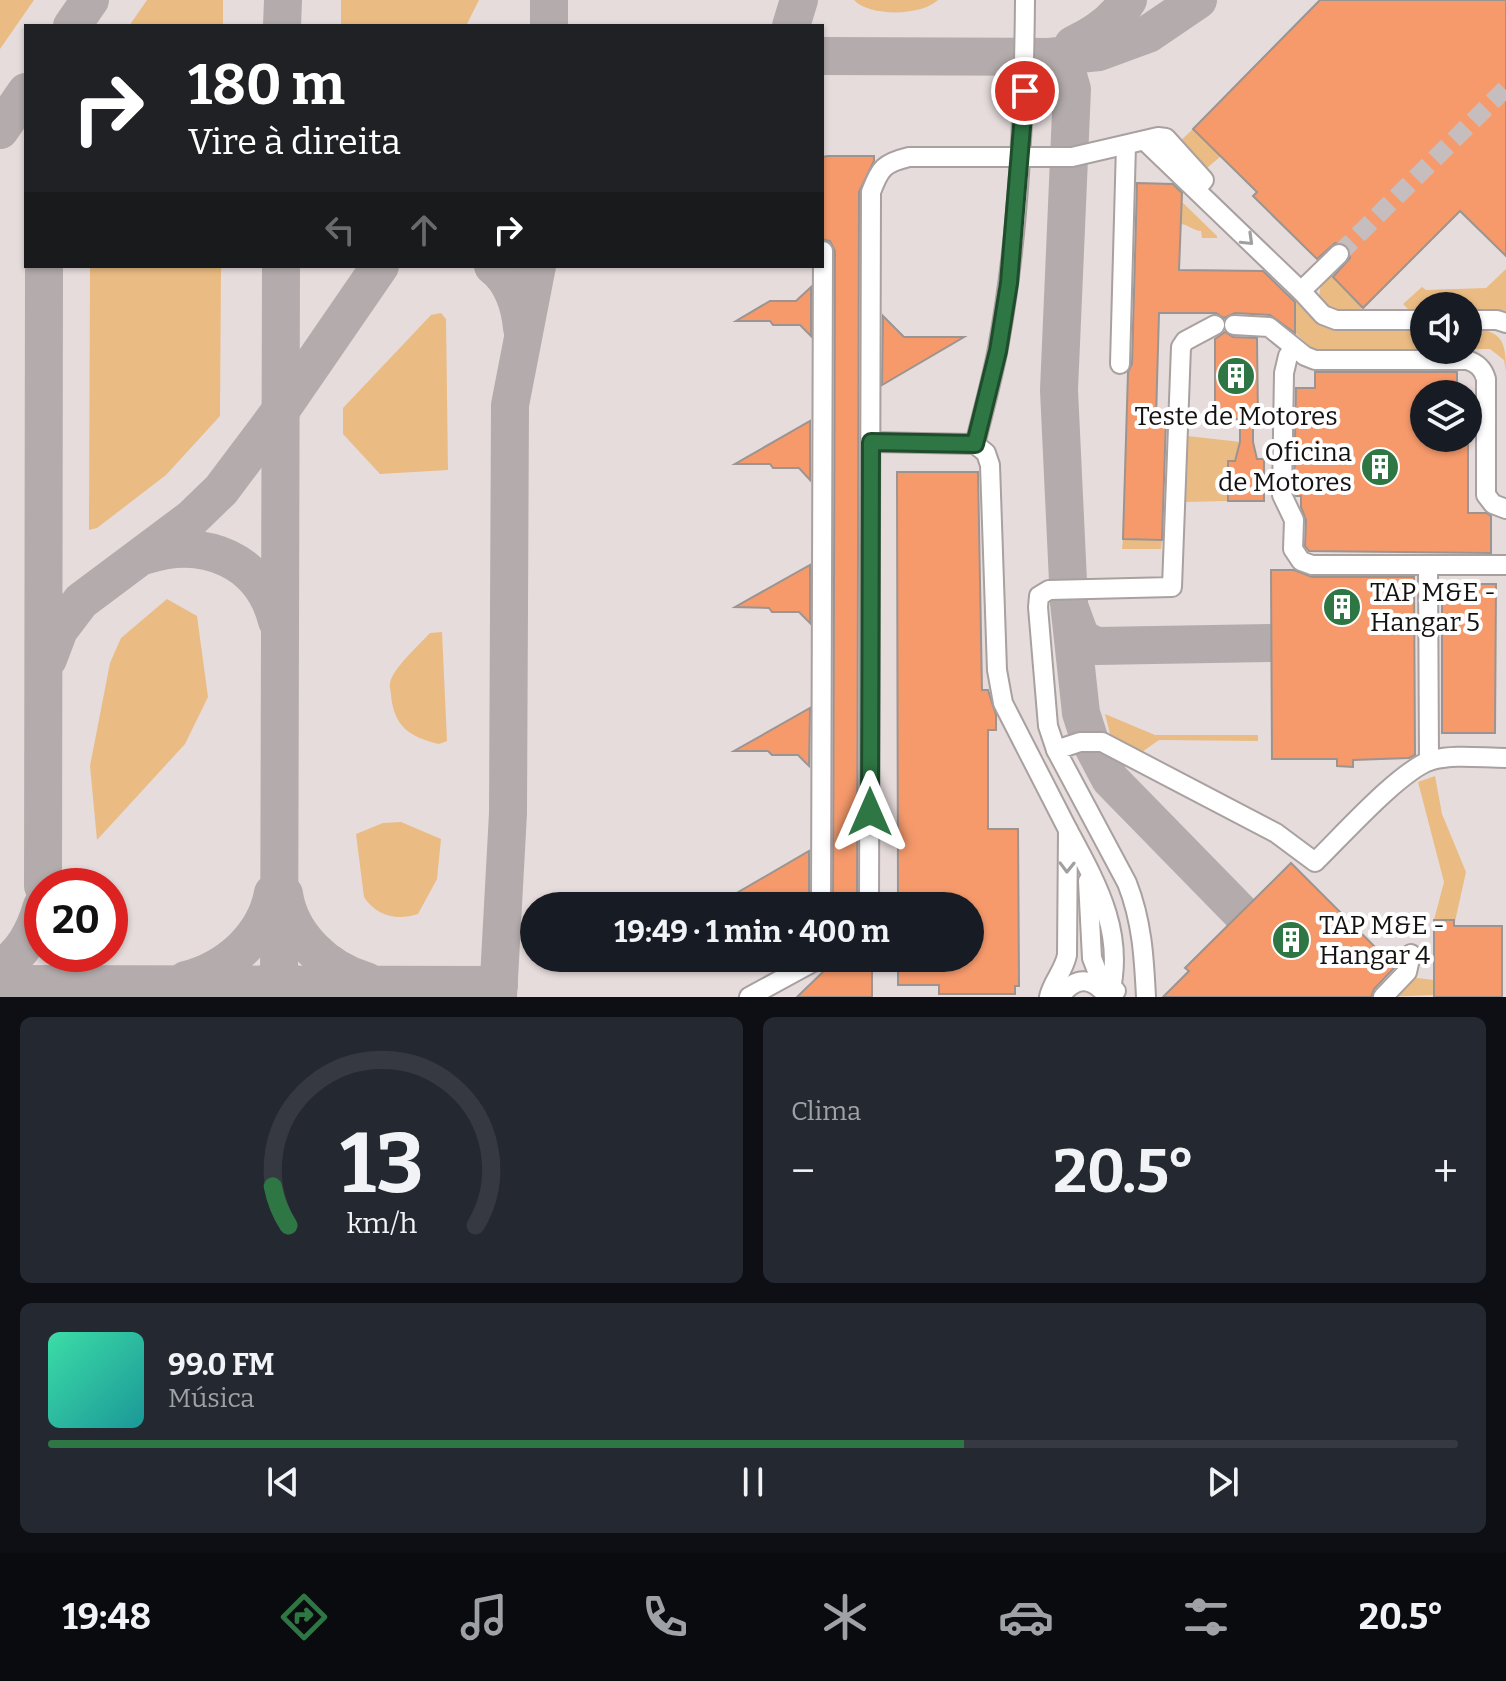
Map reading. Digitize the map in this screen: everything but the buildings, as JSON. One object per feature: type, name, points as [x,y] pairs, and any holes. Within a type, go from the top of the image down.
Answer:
[{"type":"lane","points":[[975,444],[998,351],[1009,283],[1025,91],[1025,0]]},
{"type":"lane","points":[[869,892],[871,192],[878,174],[889,162],[909,157],[1072,157],[1158,137],[1166,138],[1200,185],[1323,315],[1336,320],[1410,320]]},
{"type":"lane","points":[[1120,364],[1126,145]]},
{"type":"lane","points":[[1301,291],[1339,254]]},
{"type":"lane","points":[[821,892],[823,268]]},
{"type":"lane","points":[[1482,320],[1503,321]]},
{"type":"lane","points":[[1146,997],[1143,936],[1136,906],[1127,883],[1056,750],[1048,726],[1039,596],[1049,590],[1172,587],[1181,347],[1185,341],[1215,325]]},
{"type":"lane","points":[[1234,325],[1269,327],[1305,356],[1315,360],[1474,362],[1483,370],[1486,379],[1486,495],[1493,504],[1506,509]]},
{"type":"lane","points":[[1294,348],[1288,356],[1284,373],[1282,495],[1294,520],[1293,549],[1296,556],[1312,565],[1506,565]]},
{"type":"lane","points":[[871,442],[975,444],[986,453],[990,465],[997,670],[1003,703],[1087,867],[1092,958],[1112,994]]},
{"type":"lane","points":[[1428,565],[1429,761]]},
{"type":"lane","points":[[1056,750],[1073,743],[1102,742],[1276,833],[1315,862],[1397,783],[1429,761],[1506,758]]},
{"type":"lane","points":[[1049,997],[1067,955],[1068,830]]},
{"type":"lane","points":[[1383,997],[1407,972],[1411,954]]},
{"type":"lane","points":[[749,997],[792,972]]},
{"type":"lane","points":[[1060,997],[1072,984],[1081,981],[1112,994]]},
{"type":"shaded area","points":[[0,0],[34,0],[0,49]]},
{"type":"shaded area","points":[[147,0],[223,0],[223,24],[130,24]]},
{"type":"shaded area","points":[[341,0],[479,0],[467,24],[341,24]]},
{"type":"shaded area","points":[[854,0],[938,0],[908,12],[883,12],[861,6]]},
{"type":"shaded area","points":[[1193,129],[1221,156],[1207,168],[1198,168],[1177,144]]},
{"type":"shaded area","points":[[1181,201],[1217,238],[1202,238],[1201,231],[1181,224]]},
{"type":"shaded area","points":[[90,268],[221,268],[220,416],[166,475],[97,528],[89,530]]},
{"type":"shaded area","points":[[1506,269],[1506,312],[1482,312],[1482,292],[1416,292],[1422,287],[1426,290],[1486,288]]},
{"type":"shaded area","points":[[1329,272],[1363,308],[1342,311],[1325,306],[1320,293]]},
{"type":"shaded area","points":[[1410,298],[1410,311],[1403,304]]},
{"type":"shaded area","points":[[1295,299],[1320,323],[1333,328],[1410,329],[1410,349],[1313,349],[1295,333]]},
{"type":"shaded area","points":[[441,313],[446,319],[448,470],[380,474],[343,434],[343,408],[431,315]]},
{"type":"shaded area","points":[[1482,330],[1500,339],[1505,352],[1506,371],[1504,360],[1490,349],[1482,349]]},
{"type":"shaded area","points":[[1187,436],[1241,442],[1235,461],[1228,461],[1228,501],[1185,502]]},
{"type":"shaded area","points":[[1123,539],[1162,540],[1161,549],[1122,549]]},
{"type":"shaded area","points":[[167,599],[197,616],[208,697],[185,744],[97,840],[90,766],[110,663],[121,638]]},
{"type":"shaded area","points":[[442,632],[447,741],[439,744],[412,734],[400,723],[393,706],[390,684],[401,664],[430,633]]},
{"type":"shaded area","points":[[1105,714],[1155,735],[1258,735],[1258,741],[1159,740],[1142,752],[1111,738]]},
{"type":"shaded area","points":[[1435,776],[1442,814],[1466,872],[1454,926],[1453,920],[1434,920],[1444,882],[1418,782]]},
{"type":"shaded area","points":[[401,822],[441,839],[437,879],[418,914],[395,917],[381,913],[364,897],[356,834],[383,823]]},
{"type":"shaded area","points":[[1409,977],[1434,980],[1434,995],[1383,997]]},
{"type":"taxiway","points":[[73,24],[90,0]]},
{"type":"taxiway","points":[[282,24],[283,0]]},
{"type":"taxiway","points":[[549,0],[549,24]]},
{"type":"taxiway","points":[[792,24],[799,0]]},
{"type":"taxiway","points":[[1073,45],[1104,26],[1128,0]]},
{"type":"taxiway","points":[[824,56],[1049,57],[1099,52],[1148,34],[1198,0]]},
{"type":"taxiway","points":[[1049,57],[1067,72],[1072,89],[1059,390],[1069,603],[1081,713],[1090,741],[1110,779],[1241,913]]},
{"type":"taxiway","points":[[0,130],[24,95]]},
{"type":"taxiway","points":[[43,868],[44,268]]},
{"type":"taxiway","points":[[279,997],[281,268]]},
{"type":"taxiway","points":[[48,659],[59,630],[81,601],[192,518],[221,490],[281,410],[379,268]]},
{"type":"taxiway","points":[[495,268],[514,294],[522,328]]},
{"type":"taxiway","points":[[498,997],[508,813],[510,405],[537,268]]},
{"type":"taxiway","points":[[147,555],[189,549],[228,558],[258,582],[277,621]]},
{"type":"taxiway","points":[[1071,611],[1081,638],[1096,646],[1270,643]]},
{"type":"taxiway","points":[[186,980],[216,968],[242,949],[262,924],[273,893]]},
{"type":"taxiway","points":[[284,894],[294,924],[313,949],[338,969],[366,981]]},
{"type":"taxiway","points":[[0,969],[24,946]]},
{"type":"taxiway","points":[[0,984],[499,985]]},
{"type":"tunnel","points":[[1339,254],[1506,88]]},
{"type":"place","name":"Teste de Motores","points":[[1236,376]]},
{"type":"place","name":"Oficina de Motores","points":[[1380,467]]},
{"type":"place","name":"TAP M&E - Hangar 5","points":[[1342,607]]},
{"type":"place","name":"TAP M&E - Hangar 4","points":[[1291,940]]},
{"type":"route","points":[[870,812],[871,442],[975,444],[998,351],[1009,283],[1025,91]]}]
